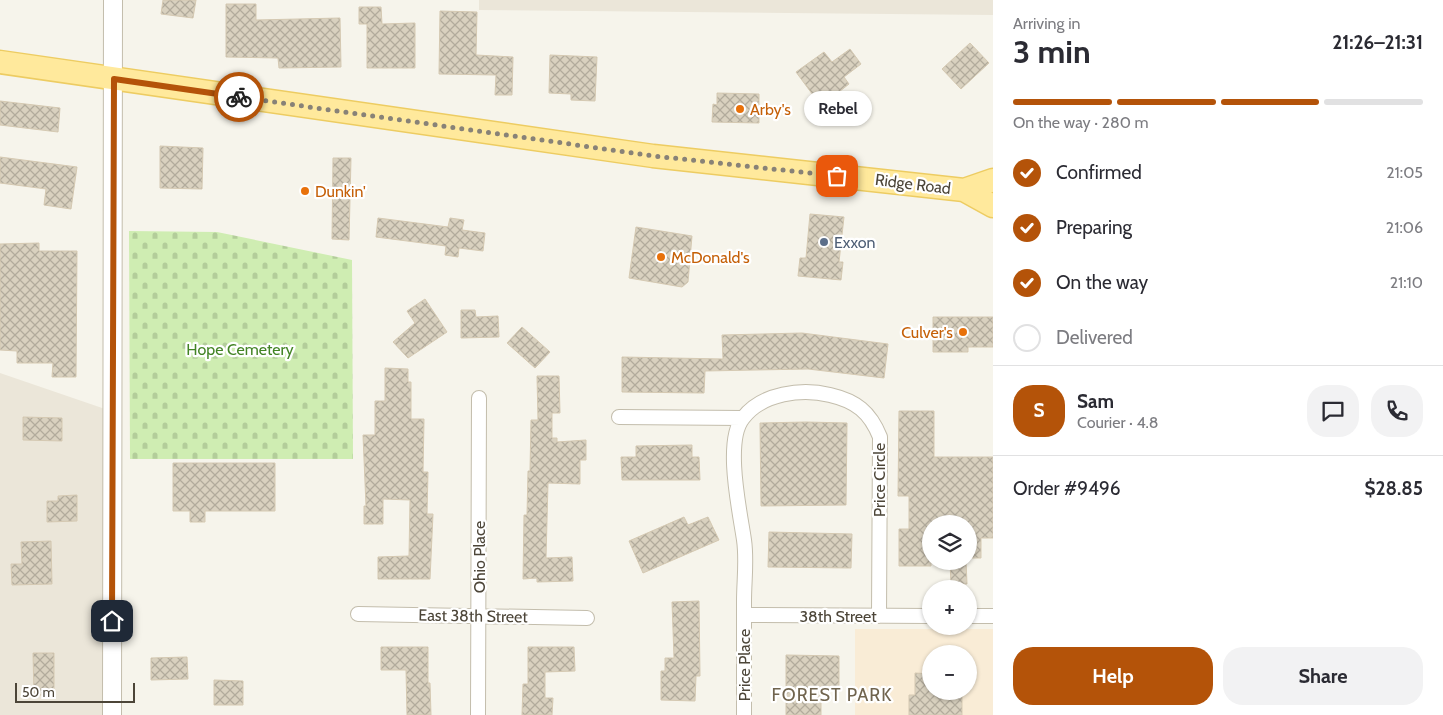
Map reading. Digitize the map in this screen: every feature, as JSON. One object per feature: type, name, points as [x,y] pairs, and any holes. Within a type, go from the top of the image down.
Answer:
[{"type":"main road","name":"Ridge Road","points":[[0,62],[661,156],[964,190],[993,206]]},
{"type":"main road","name":"Ridge Road","points":[[964,190],[993,180]]},
{"type":"street","points":[[112,0],[114,79],[112,715]]},
{"type":"street","name":"Price Circle","points":[[742,418],[758,404],[779,396],[802,392],[819,392],[842,398],[857,406],[873,420],[880,436],[879,616]]},
{"type":"street","name":"Ohio Place","points":[[478,715],[479,398]]},
{"type":"street","points":[[618,417],[742,418],[735,433],[735,490],[745,543],[744,615]]},
{"type":"street","name":"East 38th Street","points":[[358,614],[587,618]]},
{"type":"street","name":"38th Street","points":[[744,615],[922,616]]},
{"type":"street","name":"Price Place","points":[[744,615],[744,715]]},
{"type":"street","points":[[977,616],[993,616]]},
{"type":"shaded area","points":[[479,0],[993,0],[993,15],[479,10]]},
{"type":"shaded area","points":[[0,373],[108,410],[107,715],[0,715]]},
{"type":"shaded area","points":[[855,629],[922,629],[922,635],[977,635],[977,629],[993,629],[993,715],[855,715]]},
{"type":"green space","name":"Hope Cemetery","points":[[129,231],[217,232],[352,260],[353,459],[130,459]]},
{"type":"building","points":[[163,0],[196,0],[193,18],[161,14]]},
{"type":"building","points":[[226,4],[256,4],[256,20],[340,18],[341,67],[279,68],[278,58],[226,57]]},
{"type":"building","points":[[359,7],[381,7],[382,24],[415,23],[415,68],[367,68],[367,24],[359,24]]},
{"type":"building","points":[[440,11],[477,12],[476,55],[513,57],[512,95],[495,95],[496,75],[439,74]]},
{"type":"building","points":[[970,43],[989,63],[961,89],[942,69]]},
{"type":"building","points":[[850,49],[861,64],[844,77],[849,84],[821,106],[796,72],[824,52],[832,62]]},
{"type":"building","points":[[550,55],[597,57],[595,101],[571,100],[571,94],[549,93]]},
{"type":"building","points":[[717,93],[759,94],[759,123],[712,122],[713,104],[717,105]]},
{"type":"building","points":[[0,101],[60,108],[58,132],[0,125]]},
{"type":"building","points":[[160,146],[203,148],[202,189],[160,188]]},
{"type":"building","points":[[0,157],[77,167],[71,209],[44,205],[46,189],[0,183]]},
{"type":"building","points":[[333,158],[351,158],[349,240],[332,239]]},
{"type":"building","name":"Exxon","points":[[810,214],[844,217],[839,262],[843,262],[841,280],[798,276],[800,258],[806,258]]},
{"type":"building","points":[[378,218],[448,227],[450,218],[464,220],[462,230],[485,233],[483,251],[459,248],[458,257],[445,255],[446,246],[376,237]]},
{"type":"building","name":"McDonald's","points":[[636,227],[692,236],[688,282],[682,287],[629,278]]},
{"type":"building","points":[[39,243],[39,251],[77,251],[76,377],[52,377],[53,363],[17,363],[17,351],[0,350],[0,244]]},
{"type":"building","points":[[425,299],[447,332],[408,358],[393,342],[415,323],[407,311]]},
{"type":"building","points":[[461,310],[475,310],[476,317],[498,316],[499,337],[461,338]]},
{"type":"building","name":"Culver's","points":[[933,317],[993,317],[993,347],[968,347],[968,352],[933,352]]},
{"type":"building","points":[[522,327],[550,352],[535,368],[507,343]]},
{"type":"building","points":[[802,333],[888,344],[884,378],[808,369],[705,371],[704,393],[622,392],[622,357],[723,359],[722,335]]},
{"type":"building","points":[[385,368],[408,369],[408,382],[411,382],[411,419],[424,419],[423,472],[428,472],[427,514],[433,514],[430,579],[378,579],[378,557],[409,556],[410,500],[383,499],[383,524],[364,524],[364,506],[366,506],[363,435],[375,435],[375,401],[385,401]]},
{"type":"building","points":[[537,376],[559,376],[560,413],[552,413],[552,438],[557,438],[557,442],[586,440],[586,460],[580,460],[580,484],[548,483],[546,558],[572,557],[573,581],[537,582],[537,578],[523,579],[524,515],[527,515],[531,420],[538,420]]},
{"type":"building","points":[[899,411],[934,411],[934,457],[993,457],[993,538],[981,538],[981,558],[977,558],[977,515],[922,515],[922,566],[899,566],[899,529],[909,529],[909,496],[898,496]]},
{"type":"building","points":[[23,417],[62,418],[62,441],[23,440]]},
{"type":"building","points":[[760,423],[847,423],[846,505],[761,506]]},
{"type":"building","points":[[692,445],[692,457],[699,457],[700,480],[622,480],[621,457],[636,457],[636,446]]},
{"type":"building","points":[[173,463],[275,463],[275,511],[205,511],[205,522],[190,522],[190,511],[173,511]]},
{"type":"building","points":[[77,495],[77,521],[47,522],[47,501],[58,501],[58,496]]},
{"type":"building","points":[[684,517],[688,525],[708,517],[719,540],[643,573],[629,541]]},
{"type":"building","points":[[769,532],[852,534],[851,568],[768,567]]},
{"type":"building","points":[[51,541],[52,584],[12,585],[11,564],[22,564],[21,542]]},
{"type":"building","points":[[950,570],[966,570],[967,580],[951,580]]},
{"type":"building","points":[[699,601],[700,676],[696,676],[695,701],[661,700],[661,671],[665,671],[665,658],[674,658],[672,602]]},
{"type":"building","points":[[381,647],[428,647],[428,683],[430,683],[431,715],[407,715],[406,670],[381,670]]},
{"type":"building","points":[[528,647],[574,647],[575,671],[545,672],[545,698],[553,698],[552,715],[522,715],[523,684],[528,684]]},
{"type":"building","points":[[33,653],[54,653],[54,695],[34,695]]},
{"type":"building","points":[[786,655],[839,656],[839,689],[821,689],[821,715],[786,715]]},
{"type":"building","points":[[187,657],[188,679],[151,680],[151,658]]},
{"type":"building","points":[[915,673],[922,673],[922,700],[962,700],[962,715],[909,715],[909,695],[915,695]]},
{"type":"building","points":[[214,680],[243,681],[243,705],[214,705]]},
{"type":"way so far","points":[[239,97],[654,156],[837,176]]},
{"type":"place","name":"Arby's","points":[[740,109]]},
{"type":"place","name":"Rebel","points":[[837,176]]},
{"type":"place","name":"Dunkin'","points":[[305,191]]},
{"type":"place","name":"Exxon","points":[[824,242]]},
{"type":"place","name":"McDonald's","points":[[661,257]]},
{"type":"place","name":"Culver's","points":[[963,332]]},
{"type":"district","name":"FOREST PARK","points":[[832,695]]},
{"type":"route","points":[[112,621],[114,79],[239,97]]}]
